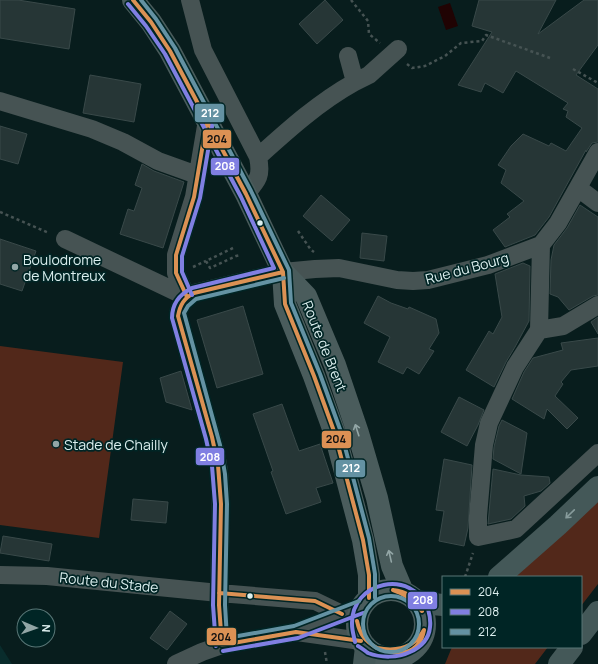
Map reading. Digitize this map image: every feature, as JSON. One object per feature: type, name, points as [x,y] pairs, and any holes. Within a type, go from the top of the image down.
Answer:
[{"type":"highway","points":[[500,576],[558,525],[598,487]]},
{"type":"highway","points":[[409,596],[432,604],[442,605]]},
{"type":"highway","points":[[582,633],[598,612]]},
{"type":"highway","points":[[559,664],[571,648]]},
{"type":"main road","points":[[133,0],[151,22],[170,51],[246,194],[283,272]]},
{"type":"main road","name":"Route de Brent","points":[[283,272],[306,296],[335,365],[358,433],[392,566],[409,596]]},
{"type":"main road","name":"Route de Brent","points":[[283,272],[285,304],[336,434],[363,540],[369,575],[357,606]]},
{"type":"main road","points":[[385,590],[394,590],[409,596],[420,606],[425,622],[424,631],[411,658],[403,656],[385,658],[370,654],[358,633],[357,606],[376,593],[385,590]]},
{"type":"street","points":[[190,0],[203,50],[258,156],[260,175],[246,194]]},
{"type":"street","points":[[258,156],[294,124],[336,93],[369,76],[398,49]]},
{"type":"street","points":[[348,56],[355,82]]},
{"type":"street","points":[[0,101],[92,129],[123,142],[158,161],[197,174]]},
{"type":"street","points":[[187,297],[176,273],[175,263],[176,255],[194,197],[207,120]]},
{"type":"street","points":[[598,152],[558,223],[541,245],[539,330],[515,367],[489,423],[484,445],[478,516],[478,538],[516,529],[598,453]]},
{"type":"street","points":[[578,188],[598,203]]},
{"type":"street","points":[[65,239],[187,297]]},
{"type":"street","name":"Rue du Bourg","points":[[187,297],[194,293],[283,272],[339,268],[397,280],[428,280],[488,266],[541,245]]},
{"type":"street","points":[[187,297],[181,305],[178,316],[214,445],[220,484],[221,548],[219,593],[222,645]]},
{"type":"street","points":[[539,330],[564,326],[598,305]]},
{"type":"street","name":"Route du Stade","points":[[0,575],[47,576],[357,606]]},
{"type":"street","points":[[176,664],[222,645],[296,632],[357,606]]},
{"type":"street","points":[[296,632],[370,654]]},
{"type":"path","points":[[482,41],[486,35],[550,58]]},
{"type":"path","points":[[573,69],[598,83]]},
{"type":"path","points":[[0,212],[65,239]]},
{"type":"path","points":[[298,231],[311,250],[316,252]]},
{"type":"path","points":[[193,268],[233,248]]},
{"type":"path","points":[[206,261],[210,268],[241,255]]},
{"type":"path","points":[[465,576],[478,538]]},
{"type":"shaded area","points":[[450,3],[458,26],[446,30],[438,7]]},
{"type":"shaded area","name":"Stade de Chailly","points":[[0,346],[123,362],[99,538],[0,525]]},
{"type":"shaded area","points":[[598,500],[598,584],[582,605],[582,576],[516,576]]},
{"type":"shaded area","points":[[0,645],[12,664],[0,664]]},
{"type":"shaded area","points":[[452,648],[547,648],[535,664],[445,664]]},
{"type":"building","points":[[0,0],[18,0],[75,9],[69,49],[0,38]]},
{"type":"building","points":[[325,0],[343,20],[317,44],[299,24]]},
{"type":"building","points":[[479,0],[556,0],[538,34],[584,0],[598,0],[598,45],[576,75],[598,89],[598,142],[592,143],[586,152],[586,150],[549,217],[535,235],[505,247],[493,230],[510,217],[507,214],[524,201],[501,183],[506,170],[498,165],[511,146],[523,134],[549,146],[551,143],[566,151],[582,128],[566,117],[568,111],[563,109],[568,103],[516,71],[503,93],[485,83],[481,92],[458,85],[492,32],[472,26]]},
{"type":"building","points":[[90,75],[141,84],[134,122],[83,113]]},
{"type":"building","points":[[0,126],[27,134],[18,164],[0,159]]},
{"type":"building","points":[[142,164],[154,171],[184,182],[163,248],[120,234],[128,209],[134,211],[142,188],[135,185]]},
{"type":"building","points":[[321,195],[350,220],[332,241],[303,216]]},
{"type":"building","points":[[580,205],[598,217],[598,295],[593,296],[569,310],[558,297],[550,294],[551,260],[554,245],[567,228]]},
{"type":"building","points":[[362,233],[387,236],[384,261],[360,258]]},
{"type":"building","name":"Boulodrome de Montreux","points":[[0,239],[36,251],[22,291],[0,284]]},
{"type":"building","points":[[523,263],[530,266],[529,321],[494,387],[466,370],[489,331],[493,334],[502,317],[495,274]]},
{"type":"building","points":[[378,296],[391,303],[408,309],[409,307],[436,319],[439,333],[429,349],[434,351],[419,374],[407,367],[403,374],[378,362],[390,337],[364,323]]},
{"type":"building","points":[[243,306],[263,374],[217,388],[197,320]]},
{"type":"building","points":[[598,317],[598,334],[591,322]]},
{"type":"building","points":[[598,338],[598,366],[571,370],[561,382],[563,384],[555,396],[578,418],[567,429],[547,409],[544,419],[512,399],[524,372],[533,358],[563,350],[561,343]]},
{"type":"building","points":[[181,371],[192,410],[166,402],[160,378]]},
{"type":"building","points":[[459,397],[484,410],[467,446],[441,432]]},
{"type":"building","points":[[282,404],[299,451],[320,444],[333,483],[316,488],[321,502],[286,514],[253,414]]},
{"type":"building","points":[[502,420],[527,433],[521,474],[493,459],[494,447]]},
{"type":"building","points":[[444,459],[472,465],[468,528],[464,546],[439,541],[444,511],[436,510]]},
{"type":"building","points":[[493,469],[521,475],[549,477],[550,483],[541,491],[524,496],[525,506],[511,519],[488,524]]},
{"type":"building","points":[[133,499],[168,502],[166,523],[131,520]]},
{"type":"building","points":[[3,536],[52,544],[49,561],[0,553]]},
{"type":"building","points":[[170,611],[187,624],[167,650],[150,638]]},
{"type":"transit line","name":"204","points":[[133,0],[151,22],[170,51],[246,194],[283,272],[285,304],[314,376],[335,434],[363,540],[369,575],[369,598]]},
{"type":"transit line","name":"212","points":[[141,0],[156,19],[175,48],[251,191],[289,270],[291,303],[320,374],[341,432],[369,538],[375,574],[375,598]]},
{"type":"transit line","name":"208","points":[[128,4],[146,26],[165,54],[241,197],[274,268],[192,288],[180,296],[173,308],[172,313],[172,318],[206,439],[212,466],[215,504],[213,605],[216,646]]},
{"type":"transit line","name":"204","points":[[187,297],[176,273],[176,255],[194,197],[207,120]]},
{"type":"transit line","name":"208","points":[[192,295],[182,272],[182,256],[200,198],[213,121]]},
{"type":"transit line","name":"204","points":[[283,272],[194,293],[183,302],[178,316],[212,437],[218,465],[221,504],[219,605],[222,645],[296,632],[361,641]]},
{"type":"transit line","name":"212","points":[[284,278],[196,299],[188,306],[184,313],[220,445],[225,474],[227,504],[225,605],[227,638],[294,626],[359,601]]},
{"type":"transit line","name":"208","points":[[355,642],[352,624],[354,609],[361,598],[371,590],[384,585],[397,584],[409,588],[420,596],[428,609],[430,616],[428,635],[421,645],[405,654],[389,657],[368,653],[358,646]]},
{"type":"transit line","name":"204","points":[[393,590],[410,596],[422,611]]},
{"type":"transit line","name":"204","points":[[393,590],[402,593],[409,598],[422,611]]},
{"type":"transit line","name":"204","points":[[219,593],[315,601],[342,614]]},
{"type":"transit line","name":"212","points":[[391,596],[402,598],[411,604],[417,613],[419,624],[417,635],[411,644],[402,650],[391,652],[380,650],[371,644],[365,635],[363,624],[365,613],[371,604],[380,598],[391,596]]},
{"type":"transit line","name":"208","points":[[223,651],[298,638],[363,613]]},
{"type":"transit line","name":"204","points":[[357,621],[364,637],[369,643],[377,648]]},
{"type":"transit line","name":"204","points":[[377,648],[398,649],[410,645],[424,630]]},
{"type":"transit line","name":"204","points":[[377,648],[392,652],[406,652],[418,645],[424,630]]},
{"type":"place","name":"Boulodrome de Montreux","points":[[15,267]]},
{"type":"place","name":"Stade de Chailly","points":[[56,444]]}]
